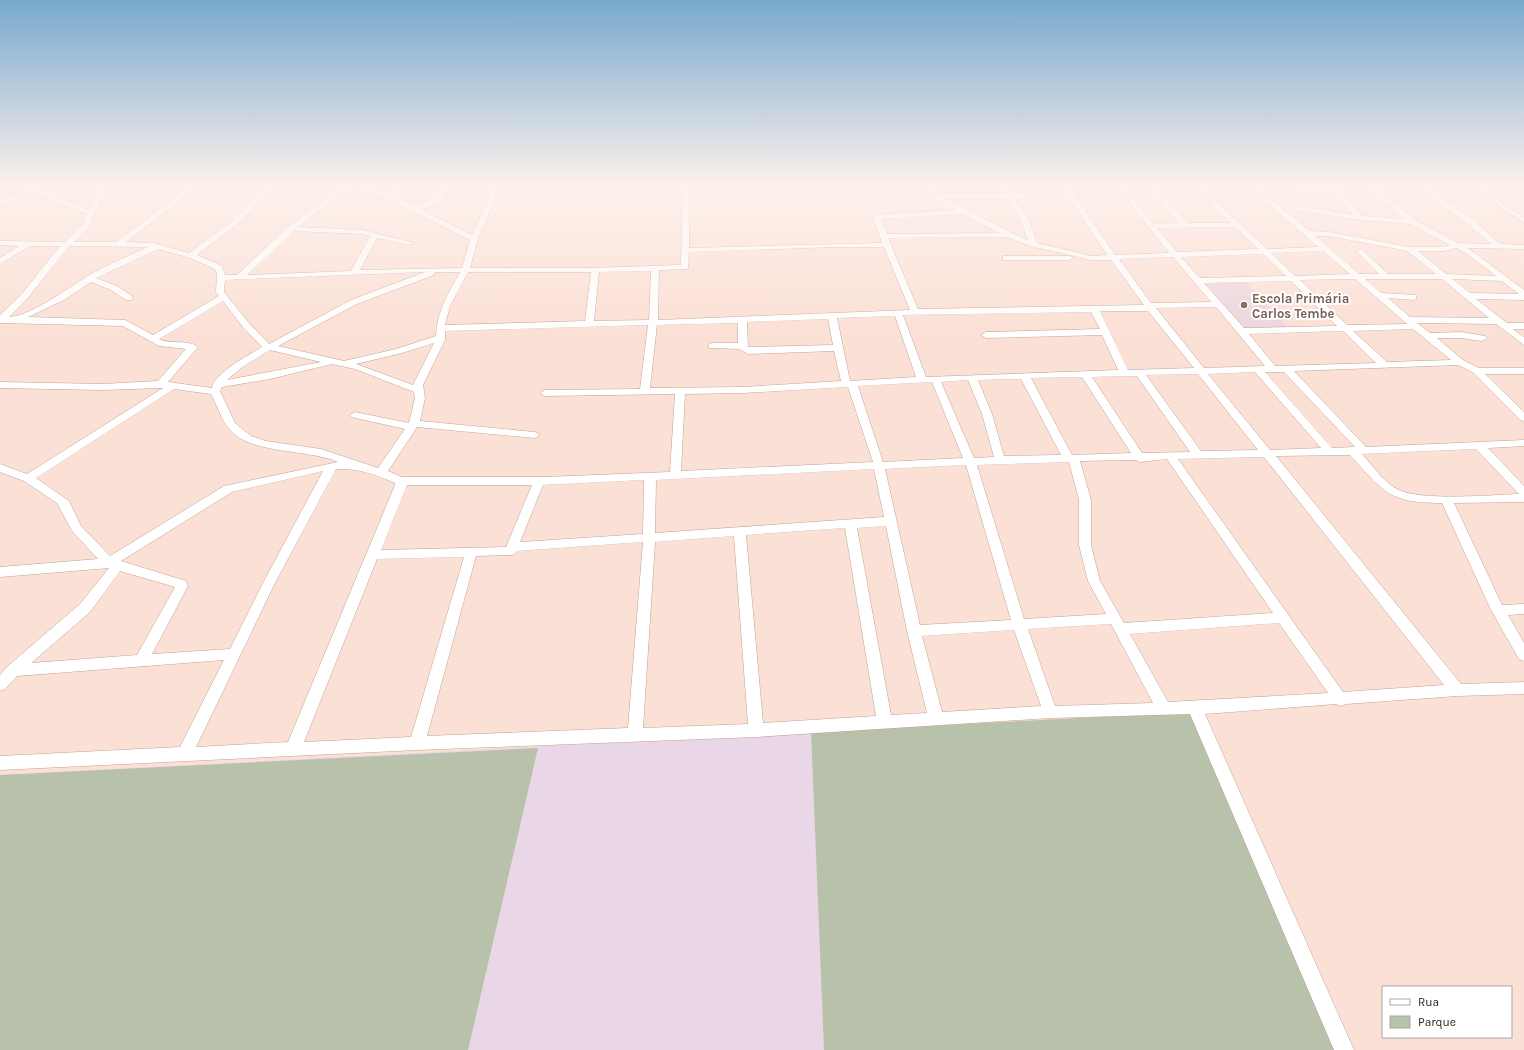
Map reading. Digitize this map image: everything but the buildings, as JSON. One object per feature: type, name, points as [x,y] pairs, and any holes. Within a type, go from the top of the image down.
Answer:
[{"type":"street","points":[[0,319],[24,297],[67,243],[77,234]]},
{"type":"street","points":[[119,244],[132,234]]},
{"type":"street","points":[[190,255],[208,244],[220,234]]},
{"type":"street","points":[[239,278],[287,234]]},
{"type":"street","points":[[371,234],[410,243]]},
{"type":"street","points":[[464,234],[474,239]]},
{"type":"street","points":[[382,472],[383,468],[413,426],[420,398],[418,385],[440,333],[446,306],[465,272],[476,234]]},
{"type":"street","points":[[221,278],[438,271],[595,270],[685,267],[685,234]]},
{"type":"street","points":[[1031,234],[1033,244]]},
{"type":"street","points":[[1097,234],[1150,307],[1457,690]]},
{"type":"street","points":[[1158,234],[1174,254],[1220,304],[1272,369]]},
{"type":"street","points":[[1248,234],[1385,366]]},
{"type":"street","points":[[1308,234],[1408,320],[1460,362],[1477,371],[1524,418]]},
{"type":"street","points":[[1329,234],[1410,249],[1444,249],[1457,245],[1524,247]]},
{"type":"street","points":[[1435,234],[1470,252],[1506,279],[1524,295]]},
{"type":"street","points":[[1484,234],[1498,246]]},
{"type":"street","points":[[354,274],[375,235]]},
{"type":"street","points":[[915,312],[884,236],[1008,235],[1033,244],[1091,258]]},
{"type":"street","points":[[0,243],[67,243],[157,246],[190,255],[219,268],[221,278],[220,292],[267,347],[344,364],[418,390]]},
{"type":"street","points":[[0,262],[27,244]]},
{"type":"street","points":[[686,250],[835,245],[887,245]]},
{"type":"street","points":[[16,319],[61,298],[90,279],[157,246]]},
{"type":"street","points":[[1514,247],[1524,254]]},
{"type":"street","points":[[1006,258],[1091,258],[1325,249]]},
{"type":"street","points":[[1410,249],[1524,342]]},
{"type":"street","points":[[1361,250],[1386,276]]},
{"type":"street","points":[[646,390],[653,322],[655,268]]},
{"type":"street","points":[[589,324],[595,270]]},
{"type":"street","points":[[216,388],[248,358],[267,347],[354,302],[438,271]]},
{"type":"street","points":[[1199,280],[1356,276],[1444,276],[1506,279]]},
{"type":"street","points":[[90,279],[114,288],[129,298]]},
{"type":"street","points":[[1378,295],[1413,297]]},
{"type":"street","points":[[1468,296],[1524,295]]},
{"type":"street","points":[[152,339],[224,297]]},
{"type":"street","points":[[344,364],[399,352],[440,333],[589,324],[832,317],[915,312],[1095,310],[1220,304]]},
{"type":"street","points":[[1095,310],[1124,372]]},
{"type":"street","points":[[898,313],[922,379]]},
{"type":"street","points":[[832,317],[837,348],[879,466],[892,521],[914,631],[936,718]]},
{"type":"street","points":[[0,319],[125,322],[162,344],[192,346],[193,348],[161,384]]},
{"type":"street","points":[[742,320],[742,346]]},
{"type":"street","points":[[1408,320],[1502,323],[1524,326]]},
{"type":"street","points":[[1242,331],[1416,326]]},
{"type":"street","points":[[986,335],[1105,332]]},
{"type":"street","points":[[1428,336],[1461,335],[1482,338]]},
{"type":"street","points":[[712,346],[742,346],[748,351],[837,348]]},
{"type":"street","points":[[0,385],[96,387],[161,384],[216,388],[331,362]]},
{"type":"street","points":[[545,393],[646,390],[743,390],[935,378],[1201,370],[1258,370],[1460,362]]},
{"type":"street","points":[[1286,368],[1396,493],[1406,497],[1446,499],[1524,498]]},
{"type":"street","points":[[1258,370],[1329,451]]},
{"type":"street","points":[[1477,371],[1524,371]]},
{"type":"street","points":[[1139,372],[1199,456]]},
{"type":"street","points":[[1085,374],[1140,458]]},
{"type":"street","points":[[1024,375],[1071,458],[1085,500],[1085,545],[1094,581],[1164,710]]},
{"type":"street","points":[[972,377],[987,414],[1000,460]]},
{"type":"street","points":[[935,378],[970,461],[1019,624],[1050,712]]},
{"type":"street","points":[[28,478],[174,385]]},
{"type":"street","points":[[216,388],[228,420],[239,433],[249,439],[264,443],[331,454],[356,466],[382,472],[400,481],[538,481],[970,461],[1071,458],[1140,458],[1359,451],[1478,444],[1524,443]]},
{"type":"street","points":[[676,474],[680,390]]},
{"type":"street","points":[[355,415],[413,426],[535,435]]},
{"type":"street","points":[[1478,444],[1524,493]]},
{"type":"street","points":[[1171,457],[1341,700]]},
{"type":"street","points":[[0,685],[13,670],[85,608],[114,564],[228,489],[332,466],[356,466]]},
{"type":"street","points":[[185,753],[269,584],[332,466]]},
{"type":"street","points":[[0,468],[28,478],[65,504],[76,528],[114,564]]},
{"type":"street","points":[[635,735],[649,539],[650,476]]},
{"type":"street","points":[[293,750],[401,485],[400,481]]},
{"type":"street","points":[[372,555],[511,551],[538,481]]},
{"type":"street","points":[[1446,499],[1498,610],[1524,655]]},
{"type":"street","points":[[512,547],[649,539],[892,521]]},
{"type":"street","points":[[850,524],[885,723]]},
{"type":"street","points":[[740,532],[756,730]]},
{"type":"street","points":[[417,743],[471,553]]},
{"type":"street","points":[[0,572],[114,564],[178,583],[182,586],[141,662]]},
{"type":"street","points":[[1498,610],[1524,609]]},
{"type":"street","points":[[914,631],[1019,624],[1117,624],[1284,618]]},
{"type":"street","points":[[13,670],[141,662],[235,654]]},
{"type":"street","points":[[0,763],[185,753],[293,750],[417,743],[756,730],[1050,712],[1164,710],[1341,700],[1457,690],[1524,688]]},
{"type":"street","points":[[1195,708],[1344,1050]]},
{"type":"shaded area","name":"Escola Primária Carlos Tembe","points":[[1244,280],[1290,330],[1242,331],[1199,281]]},
{"type":"shaded area","points":[[811,732],[824,1050],[0,1050],[0,775]]},
{"type":"green space","points":[[1192,712],[1335,1050],[824,1050],[811,732]]},
{"type":"green space","points":[[538,748],[468,1050],[0,1050],[0,775]]},
{"type":"place","name":"Escola Primária Carlos Tembe","points":[[1244,305]]}]
